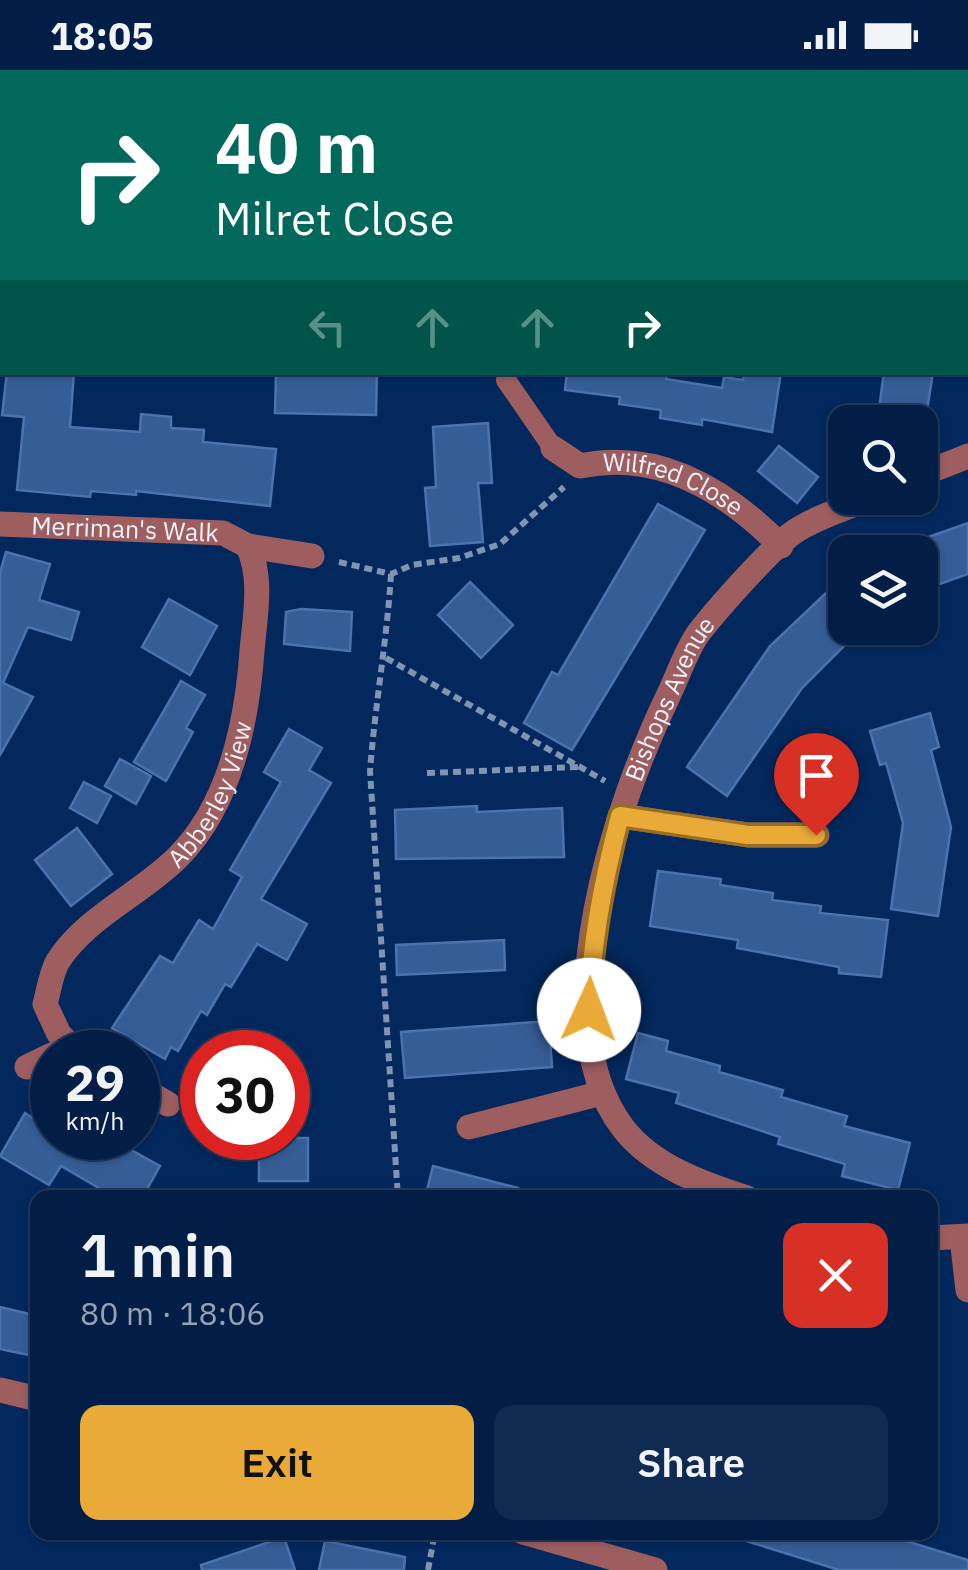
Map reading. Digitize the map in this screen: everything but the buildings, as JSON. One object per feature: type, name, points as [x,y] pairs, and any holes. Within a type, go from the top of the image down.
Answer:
[{"type":"street","name":"Wilfred Close","points":[[553,448],[580,466],[610,460],[671,470],[738,506],[781,546]]},
{"type":"street","points":[[938,468],[968,456]]},
{"type":"street","name":"Bishops Avenue","points":[[727,1190],[666,1166],[624,1130],[602,1093],[588,1038],[591,954],[603,879],[624,805],[646,740],[698,634],[794,532],[832,515]]},
{"type":"street","name":"Merriman's Walk","points":[[0,524],[223,533],[248,546]]},
{"type":"street","points":[[248,546],[312,556]]},
{"type":"street","name":"Abberley View","points":[[55,1030],[45,1004],[56,964],[74,941],[179,856],[204,826],[224,787],[250,678],[258,568],[248,546]]},
{"type":"street","points":[[624,805],[748,835],[816,835]]},
{"type":"street","points":[[468,1127],[602,1093]]},
{"type":"street","points":[[160,1099],[168,1104]]},
{"type":"street","points":[[938,1238],[965,1237],[968,1290]]},
{"type":"street","points":[[0,1390],[30,1397]]},
{"type":"street","points":[[551,1540],[655,1570]]},
{"type":"lane","points":[[506,380],[553,448]]},
{"type":"path","points":[[312,556],[391,574],[500,544],[558,495],[580,466]]},
{"type":"path","points":[[391,574],[386,658],[376,700],[370,771],[397,1190]]},
{"type":"path","points":[[386,658],[580,768],[624,805]]},
{"type":"path","points":[[427,774],[580,768]]},
{"type":"path","points":[[428,1570],[434,1540]]},
{"type":"route","points":[[589,1010],[591,954],[603,879],[620,816],[748,835],[816,835]]}]
